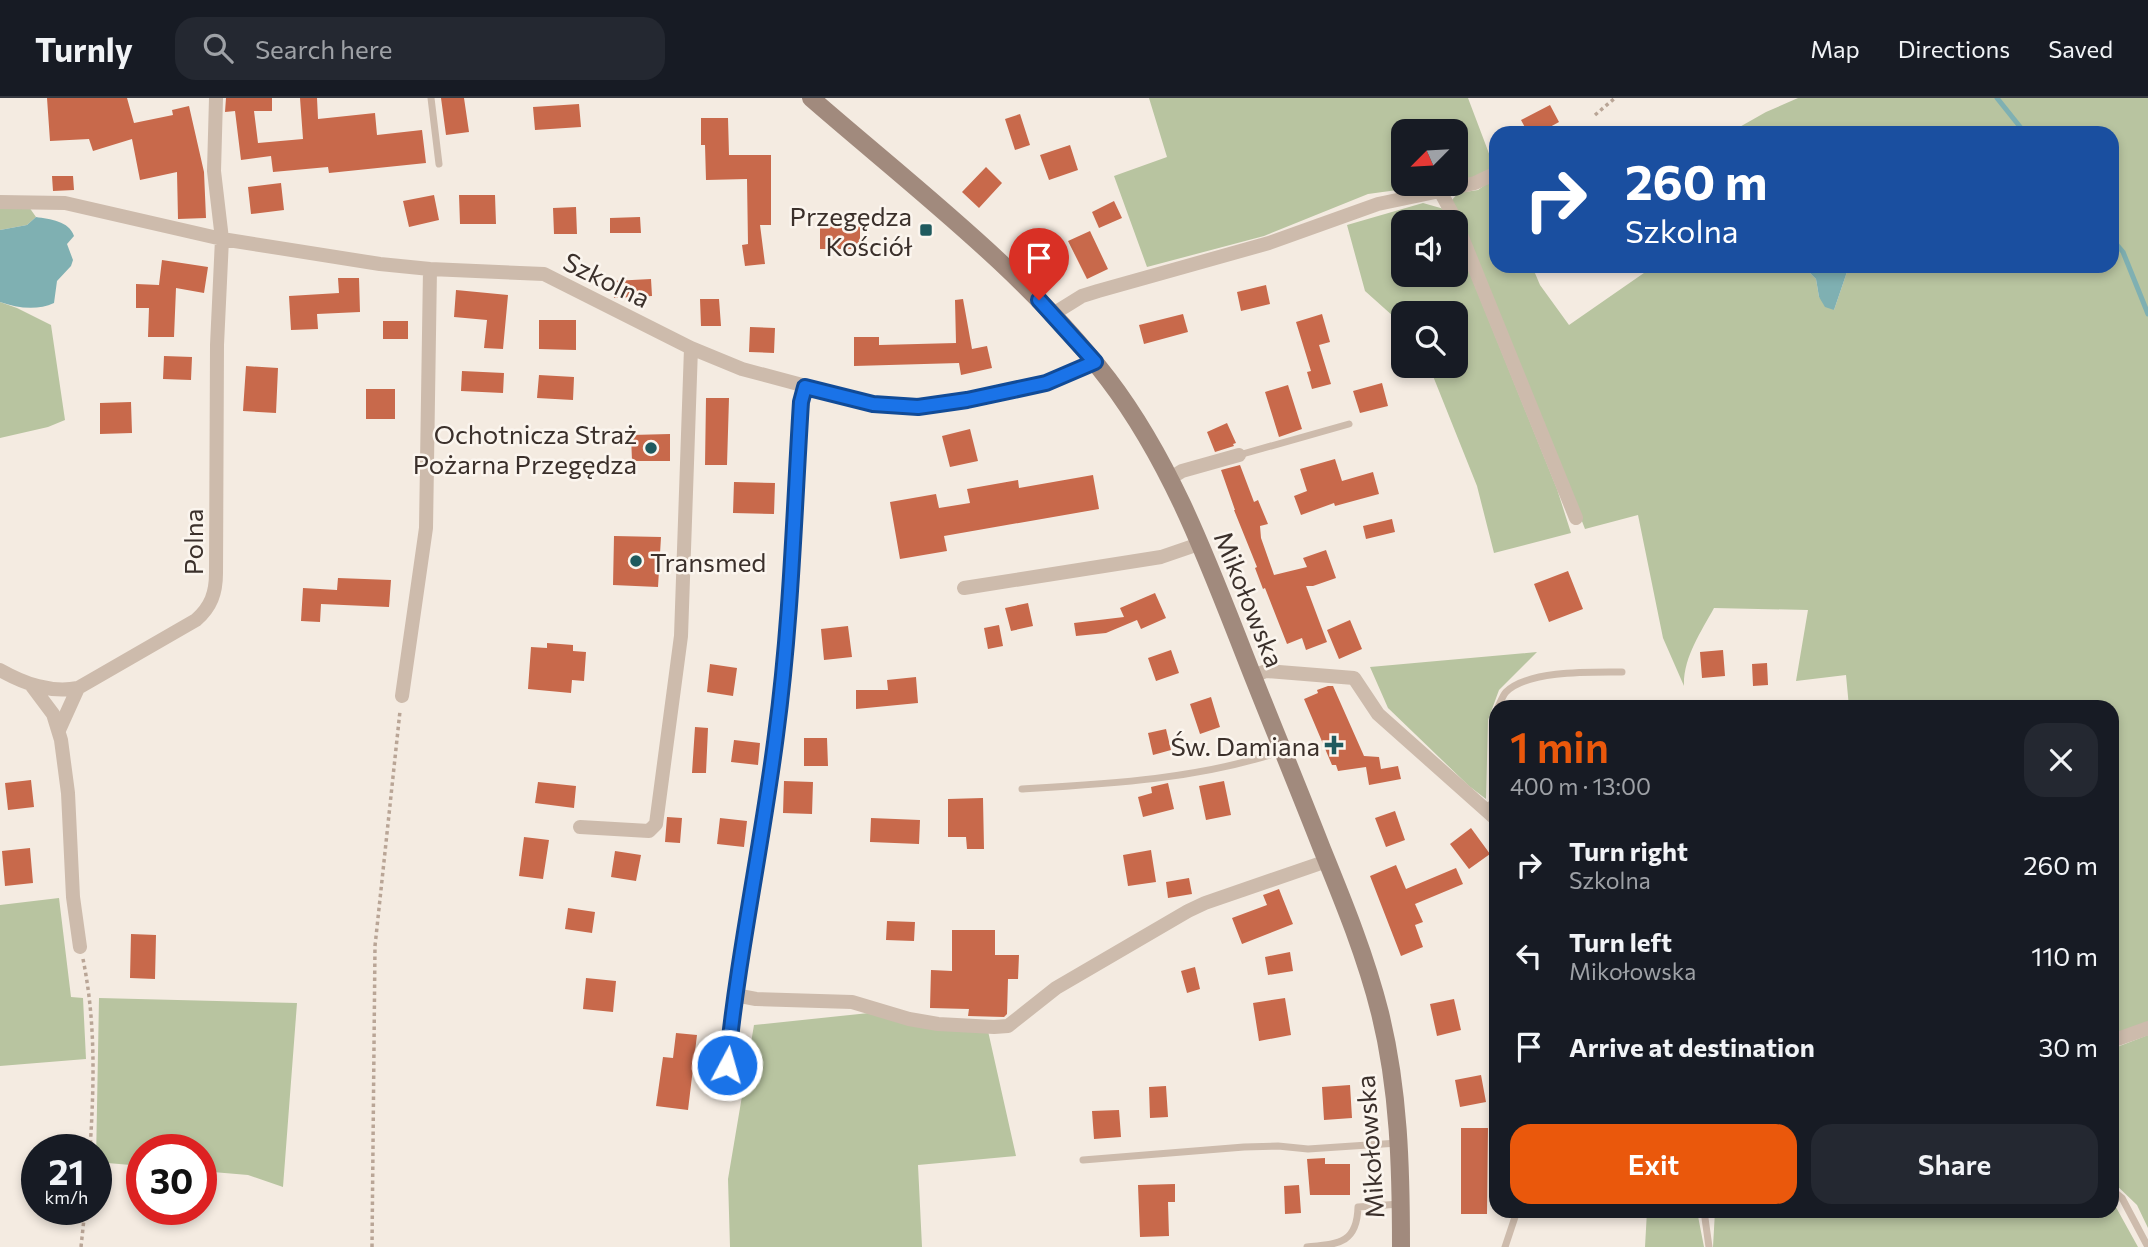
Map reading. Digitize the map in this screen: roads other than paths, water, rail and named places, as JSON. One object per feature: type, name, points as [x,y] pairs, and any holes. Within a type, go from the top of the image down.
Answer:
[{"type":"main road","name":"Mikołowska","points":[[811,98],[997,260],[1053,314],[1095,362],[1130,411],[1169,479],[1199,544],[1253,676],[1361,949],[1380,1013],[1394,1086],[1399,1143],[1401,1247]]},
{"type":"street","name":"Polna","points":[[78,688],[196,620],[214,595],[217,345],[222,239],[214,171],[216,98]]},
{"type":"street","points":[[1468,185],[1489,176]]},
{"type":"street","points":[[1053,314],[1082,296],[1269,243],[1378,204],[1416,196]]},
{"type":"street","points":[[1443,196],[1453,215],[1576,518]]},
{"type":"street","name":"Szkolna","points":[[0,202],[65,202],[222,239],[328,257],[430,270],[544,274],[691,348],[742,369],[873,404],[918,407],[967,400],[1046,383],[1095,362]]},
{"type":"street","points":[[402,696],[426,528],[430,270]]},
{"type":"street","points":[[580,827],[649,831],[656,824],[681,636],[691,348]]},
{"type":"street","points":[[727,1065],[735,995],[778,719],[788,611],[801,402],[805,387]]},
{"type":"street","points":[[1169,479],[1182,471],[1238,455]]},
{"type":"street","points":[[964,588],[1161,557],[1199,544]]},
{"type":"street","points":[[0,670],[32,685],[56,690],[78,688],[60,730]]},
{"type":"street","points":[[1253,676],[1266,671],[1354,678],[1378,714],[1489,814]]},
{"type":"street","points":[[32,685],[47,703],[60,730],[66,772],[73,897],[80,947]]},
{"type":"street","points":[[735,995],[756,999],[852,1002],[909,1019],[938,1024],[1008,1026],[1056,988],[1188,911],[1327,861]]},
{"type":"street","points":[[2119,1038],[2148,1027]]},
{"type":"lane","points":[[431,98],[439,163]]},
{"type":"lane","points":[[1238,455],[1349,424]]},
{"type":"lane","points":[[1502,700],[1506,692],[1528,680],[1566,673],[1622,672]]},
{"type":"lane","points":[[1022,789],[1186,773],[1254,761],[1283,751]]},
{"type":"lane","points":[[1083,1160],[1244,1147],[1308,1149],[1399,1143]]},
{"type":"lane","points":[[2119,1196],[2148,1247]]},
{"type":"lane","points":[[1307,1247],[1333,1244],[1346,1239],[1356,1228],[1359,1207],[1401,1204]]},
{"type":"lane","points":[[1506,1247],[1515,1218]]},
{"type":"lane","points":[[1705,1218],[1709,1247]]},
{"type":"water","points":[[36,217],[58,222],[72,231],[74,236],[67,244],[73,260],[71,266],[57,281],[54,303],[27,308],[0,302],[0,230],[27,225]]},
{"type":"water","points":[[1810,273],[1847,273],[1834,310],[1825,307],[1819,297],[1816,279]]},
{"type":"waterway","points":[[1997,98],[2019,126]]},
{"type":"waterway","points":[[2119,247],[2148,314]]},
{"type":"place","name":"Przegędza Kościół","points":[[926,230]]},
{"type":"place","name":"Ochotnicza Straż Pożarna Przegędza","points":[[651,448]]},
{"type":"place","name":"Transmed","points":[[636,561]]},
{"type":"place","name":"Św. Damiana","points":[[1334,745]]}]
